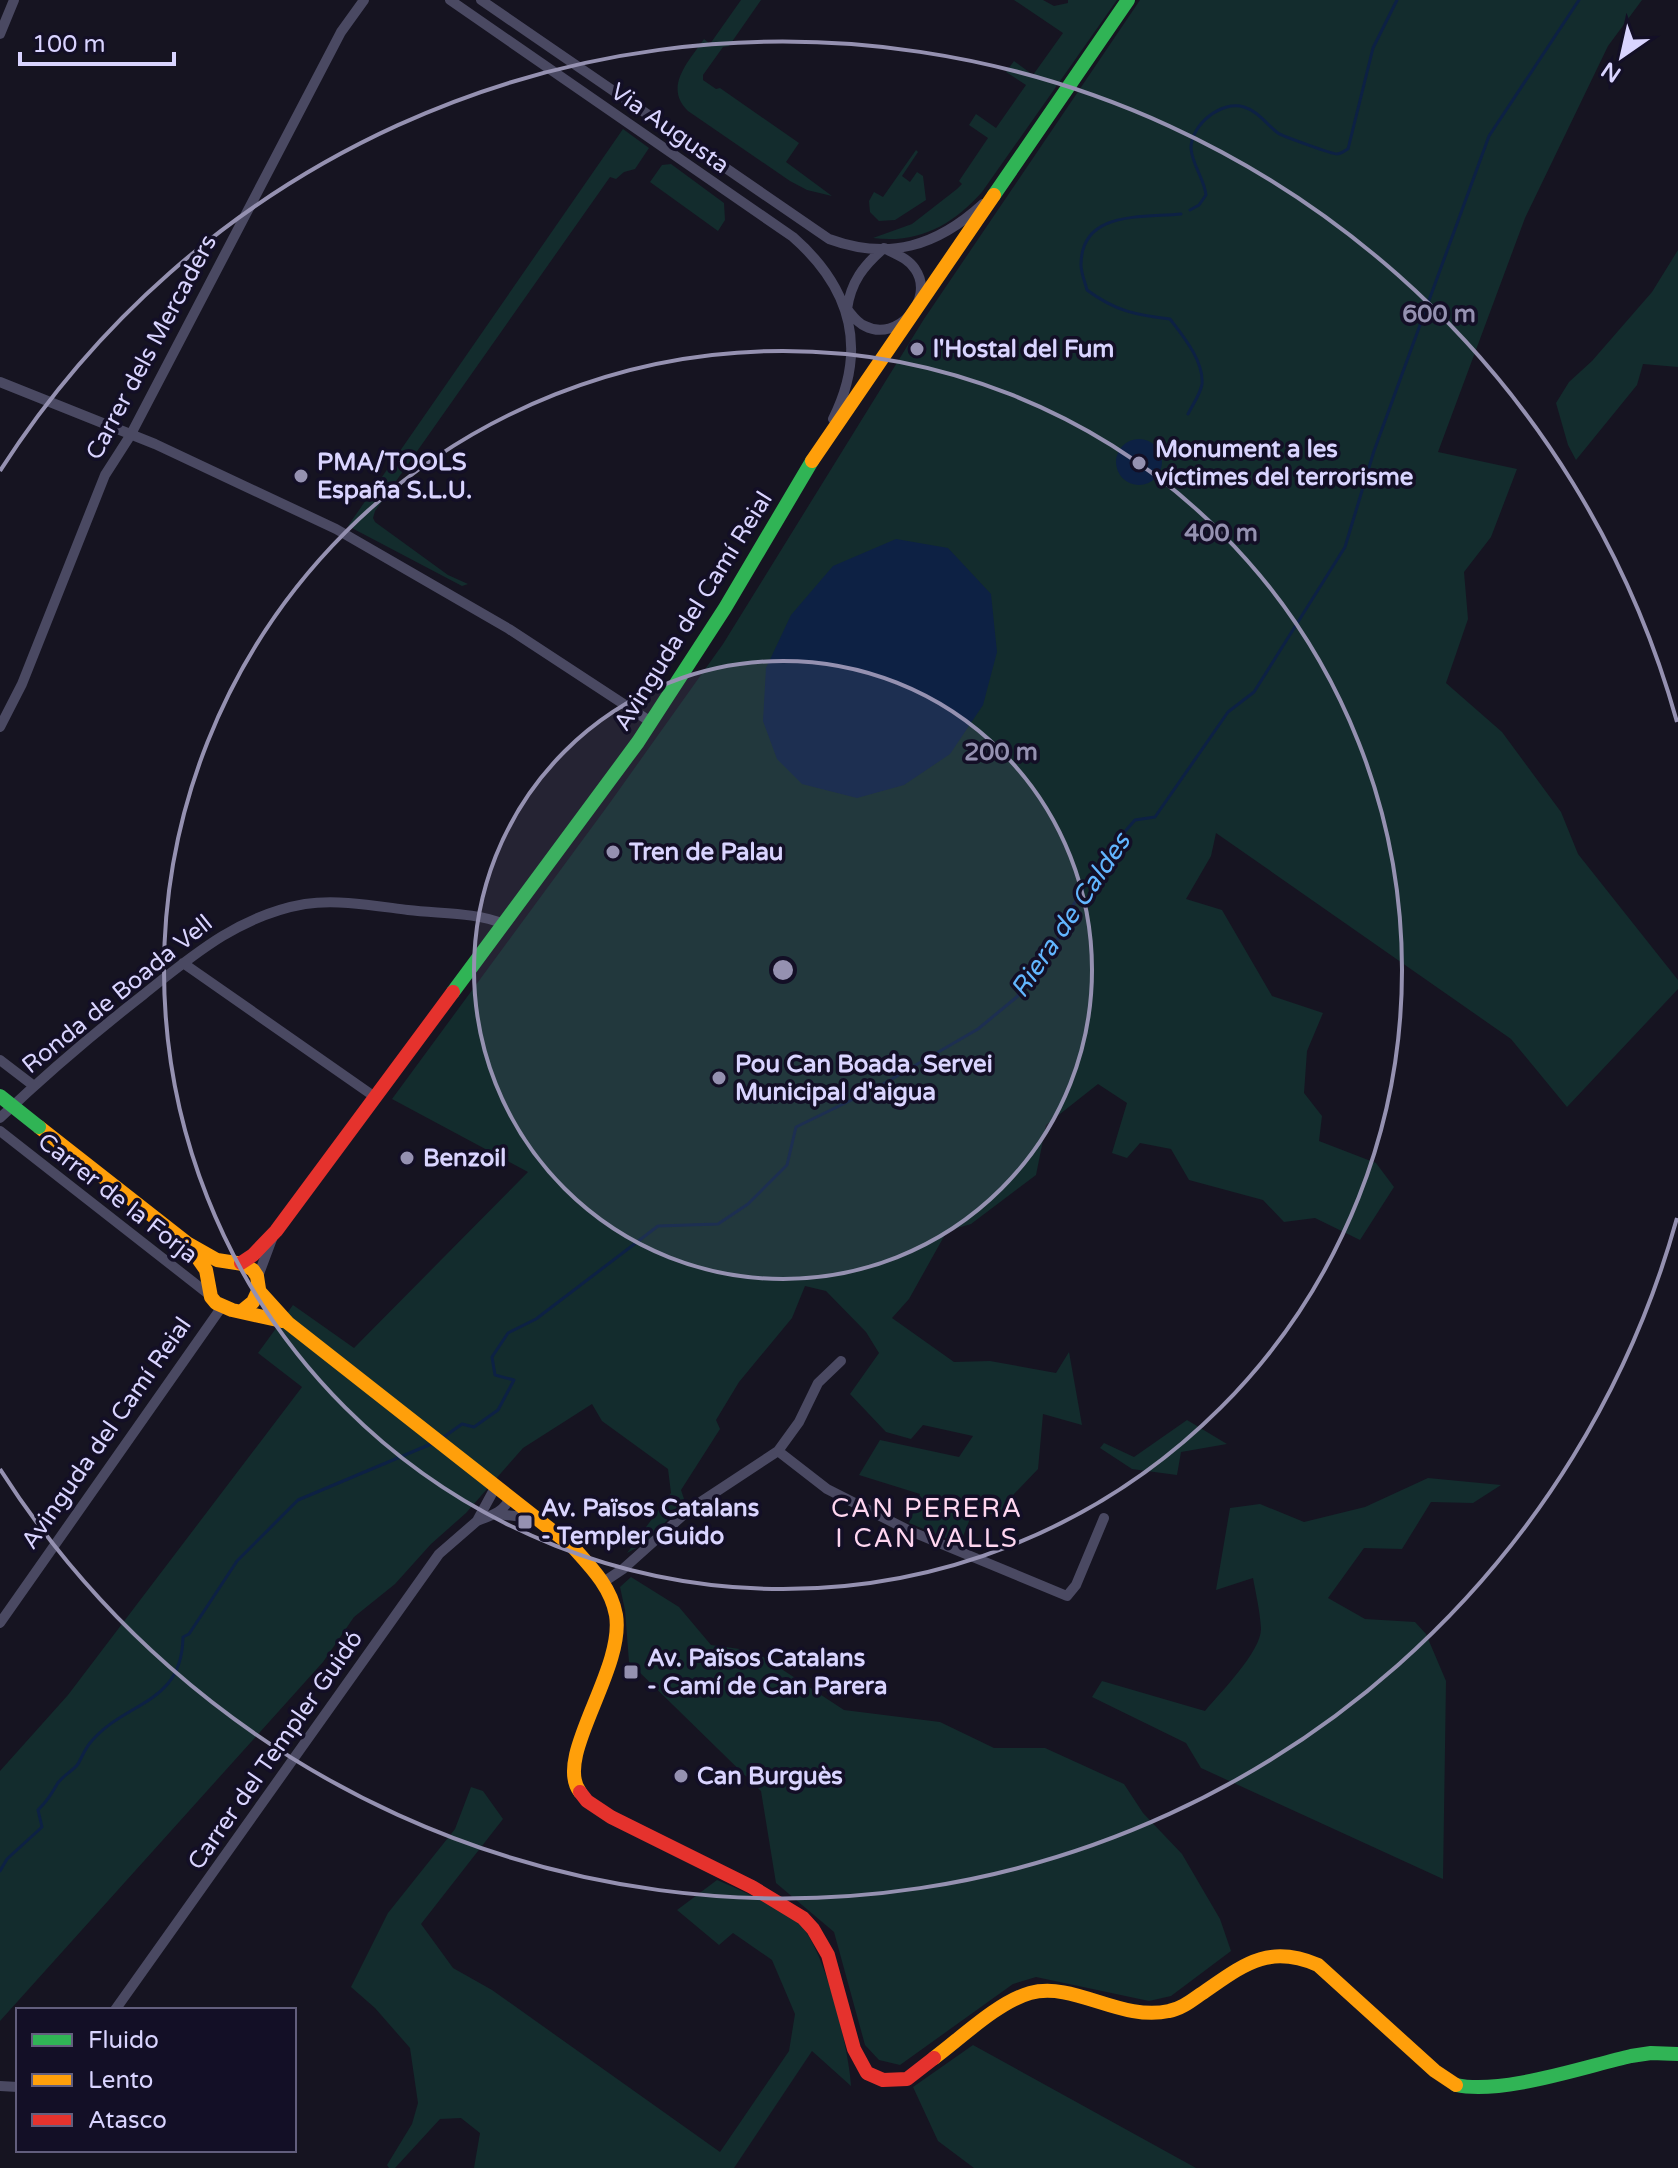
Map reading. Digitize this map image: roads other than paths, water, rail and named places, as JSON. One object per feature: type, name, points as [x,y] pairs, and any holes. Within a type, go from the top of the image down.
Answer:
[{"type":"main road","name":"Avinguda del Camí Reial","points":[[235,1263],[253,1255],[276,1231],[651,722],[725,608],[818,451],[1128,0]]},
{"type":"main road","points":[[0,1096],[187,1243],[212,1257],[253,1270],[258,1285],[288,1323],[592,1564],[605,1581],[614,1610],[616,1645],[612,1664],[572,1762],[574,1783],[579,1794],[604,1815],[756,1888],[804,1919],[825,1947],[861,2066],[877,2079],[888,2082],[907,2079],[1010,2001],[1027,1993],[1054,1993],[1128,2011],[1161,2013],[1182,2007],[1257,1959],[1282,1953],[1305,1957],[1318,1965],[1435,2071],[1456,2085],[1476,2089],[1502,2086],[1621,2058],[1651,2053],[1678,2054]]},
{"type":"main road","points":[[187,1243],[203,1265],[214,1296],[229,1312],[267,1315],[288,1323]]},
{"type":"main road","points":[[214,1296],[216,1270],[235,1263]]},
{"type":"main road","points":[[242,1311],[255,1301],[258,1285]]},
{"type":"street","points":[[0,34],[14,0]]},
{"type":"street","name":"Carrer dels Mercaders","points":[[0,727],[22,684],[105,475],[130,436],[341,32],[364,0]]},
{"type":"street","name":"Via Augusta","points":[[450,0],[793,237],[813,255],[831,279],[847,309]]},
{"type":"street","name":"Via Augusta","points":[[481,0],[829,239],[852,248],[912,247],[942,236],[965,221],[999,189]]},
{"type":"street","points":[[847,309],[865,327],[876,329],[902,321],[917,309],[921,295],[917,271],[903,258],[884,248]]},
{"type":"street","name":"Via Augusta","points":[[818,451],[841,404],[851,372],[851,332],[847,309],[849,292],[855,278],[884,248]]},
{"type":"street","points":[[0,382],[155,444],[336,529],[495,621],[651,722]]},
{"type":"street","name":"Ronda de Boada Vell","points":[[0,1118],[73,1049],[183,963],[244,922],[309,903],[480,916],[504,924]]},
{"type":"street","points":[[183,963],[375,1097]]},
{"type":"street","points":[[0,1060],[34,1086]]},
{"type":"street","name":"Carrer de la Forja","points":[[0,1131],[214,1296]]},
{"type":"street","name":"Avinguda del Camí Reial","points":[[258,1285],[276,1231]]},
{"type":"street","name":"Avinguda del Camí Reial","points":[[2,1618],[214,1296]]},
{"type":"street","points":[[605,1581],[623,1569],[690,1509],[778,1451],[799,1422],[818,1383],[841,1361]]},
{"type":"street","points":[[778,1451],[827,1489],[910,1531],[1067,1596],[1076,1585],[1104,1518]]},
{"type":"street","name":"Carrer del Templer Guidó","points":[[116,2008],[439,1554],[477,1521],[496,1486]]},
{"type":"street","points":[[496,1514],[508,1504],[510,1497]]},
{"type":"street","name":"Carrer del Templer Guidó","points":[[477,1521],[496,1514],[538,1519]]},
{"type":"water","points":[[1139,439],[1155,446],[1162,462],[1155,478],[1139,485],[1123,478],[1116,462],[1123,446]]},
{"type":"water","points":[[896,539],[948,548],[991,594],[997,652],[983,705],[950,754],[904,785],[857,798],[802,784],[777,759],[763,721],[766,668],[791,615],[833,566]]},
{"type":"waterway","points":[[1190,210],[1199,205],[1206,195],[1192,154],[1192,139],[1209,116],[1226,107],[1249,109],[1278,133],[1317,148],[1337,154],[1348,149],[1373,48],[1397,0]]},
{"type":"waterway","name":"Riera de Caldes","points":[[441,1439],[462,1424],[474,1427],[498,1410],[514,1380],[495,1375],[492,1357],[508,1333],[536,1319],[658,1226],[718,1224],[748,1204],[787,1165],[796,1127],[878,1087],[978,1029],[1018,996],[1019,982],[1064,932],[1070,910],[1108,851],[1135,820],[1155,817],[1228,712],[1254,692],[1345,547],[1374,451],[1489,136],[1579,0]]},
{"type":"waterway","points":[[1181,214],[1132,217],[1102,226],[1091,234],[1084,247],[1081,265],[1087,290],[1097,297],[1126,311],[1170,319],[1181,333],[1192,349],[1202,375],[1200,391],[1188,414]]},
{"type":"waterway","name":"Riera de Caldes","points":[[0,1871],[7,1859],[42,1827],[38,1810],[60,1780],[78,1764],[90,1743],[104,1729],[162,1690],[173,1677],[180,1660],[183,1637],[189,1634],[237,1561],[298,1500],[431,1444]]},
{"type":"place","name":"l'Hostal del Fum","points":[[917,349]]},
{"type":"place","name":"Monument a les víctimes del terrorisme","points":[[1139,463]]},
{"type":"place","name":"PMA/TOOLS España S.L.U.","points":[[301,476]]},
{"type":"place","name":"Tren de Palau","points":[[613,852]]},
{"type":"place","name":"Pou Can Boada. Servei Municipal d'aigua","points":[[719,1078]]},
{"type":"place","name":"Benzoil","points":[[407,1158]]},
{"type":"place","name":"Av. Països Catalans - Templer Guido","points":[[525,1522]]},
{"type":"place","name":"Av. Països Catalans - Camí de Can Parera","points":[[631,1672]]},
{"type":"place","name":"Can Burguès","points":[[681,1776]]},
{"type":"district","name":"CAN PERERA I CAN VALLS","points":[[927,1523]]}]
